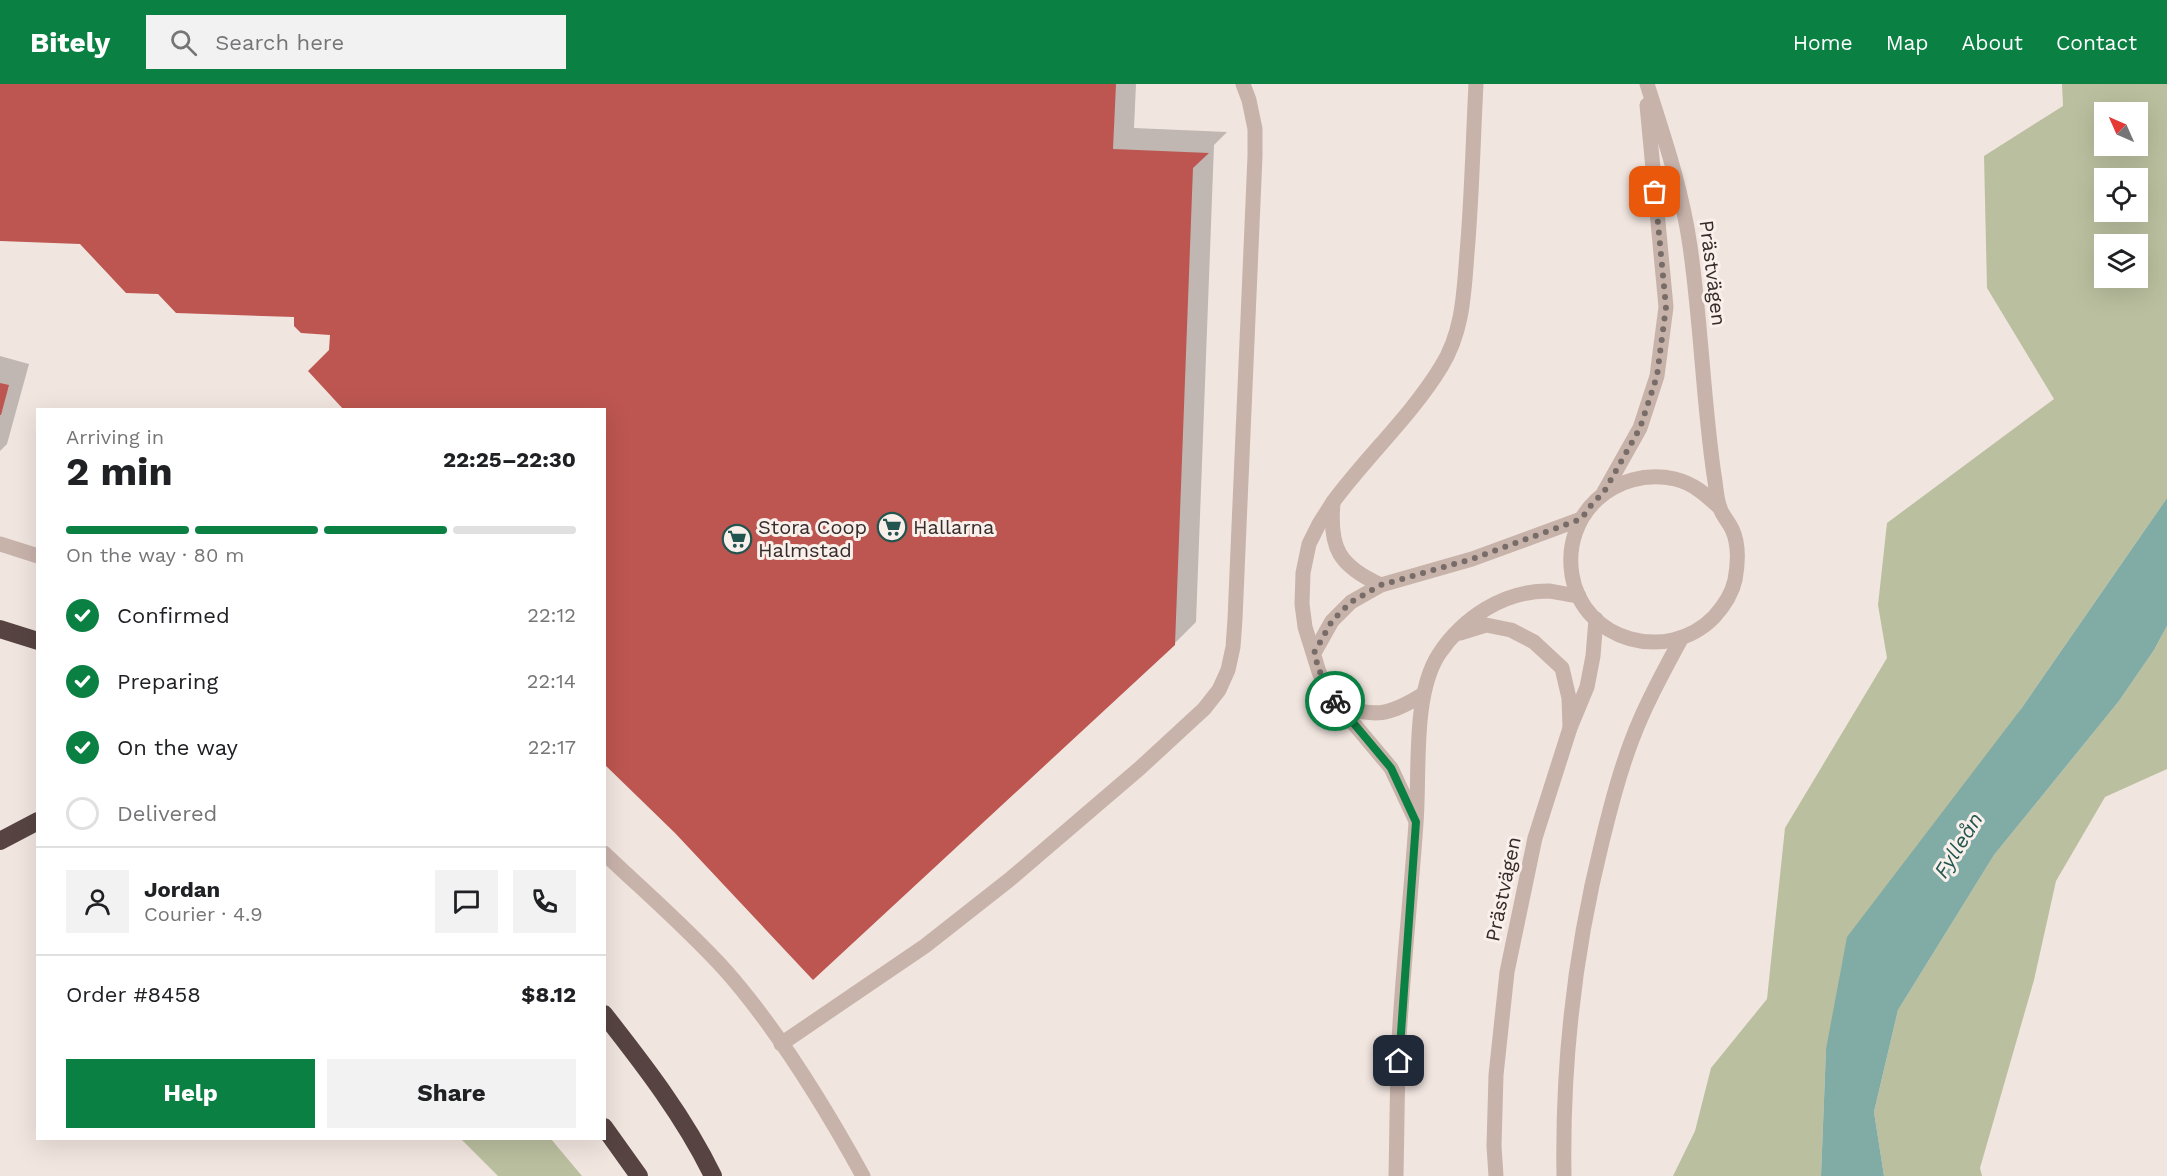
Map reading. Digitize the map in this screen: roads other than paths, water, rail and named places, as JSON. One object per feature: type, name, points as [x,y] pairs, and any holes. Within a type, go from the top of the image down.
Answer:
[{"type":"highway","points":[[0,629],[36,640]]},
{"type":"highway","points":[[0,841],[36,822]]},
{"type":"highway","points":[[606,1017],[662,1092],[701,1150],[713,1176]]},
{"type":"highway","points":[[606,1130],[639,1176]]},
{"type":"street","points":[[781,1044],[925,946],[1009,880],[1140,768],[1204,709],[1218,690],[1228,670],[1233,647],[1235,619],[1254,200],[1255,129],[1243,84]]},
{"type":"street","points":[[1416,822],[1391,768],[1328,693],[1305,627],[1302,604],[1303,573],[1310,544],[1319,524],[1355,473],[1423,393],[1442,365],[1455,339],[1462,308],[1470,219],[1476,84]]},
{"type":"street","name":"Prästvägen","points":[[1604,492],[1627,481],[1652,476],[1677,479],[1701,490],[1719,507],[1732,530],[1738,556],[1735,583],[1724,607],[1705,626],[1681,639],[1659,643],[1636,641],[1614,633],[1596,619],[1579,596],[1572,577],[1571,558],[1574,538],[1581,519],[1604,492],[1640,428],[1657,376],[1666,307],[1646,84]]},
{"type":"street","name":"Prästvägen","points":[[1646,84],[1679,187],[1690,245],[1706,419],[1719,507]]},
{"type":"street","points":[[1334,502],[1331,529],[1336,548],[1347,564],[1363,577],[1381,585]]},
{"type":"street","points":[[1314,653],[1332,621],[1351,602],[1381,585],[1472,559],[1581,519]]},
{"type":"street","points":[[0,544],[36,555]]},
{"type":"street","points":[[1396,1176],[1399,1040],[1416,822],[1422,695],[1439,654],[1454,635],[1481,610],[1510,596],[1548,591],[1579,596]]},
{"type":"street","name":"Prästvägen","points":[[1496,1176],[1494,1146],[1496,1076],[1507,972],[1535,838],[1570,728],[1587,687],[1593,657],[1596,619]]},
{"type":"street","points":[[1454,635],[1486,625],[1511,630],[1534,642],[1562,668],[1569,698],[1570,728]]},
{"type":"street","points":[[1564,1176],[1563,1125],[1566,1051],[1576,965],[1592,881],[1613,797],[1640,722],[1681,639]]},
{"type":"street","points":[[1339,706],[1366,714],[1385,713],[1403,707],[1422,695]]},
{"type":"street","points":[[606,855],[726,972],[781,1044],[832,1119],[863,1176]]},
{"type":"water","name":"Fylleån","points":[[2167,498],[2167,626],[2154,650],[2119,701],[1994,855],[1898,1010],[1874,1112],[1884,1176],[1821,1176],[1826,1049],[1847,937],[2021,709]]},
{"type":"place","name":"Hallarna","points":[[892,527]]},
{"type":"place","name":"Stora Coop Halmstad","points":[[737,539]]}]
